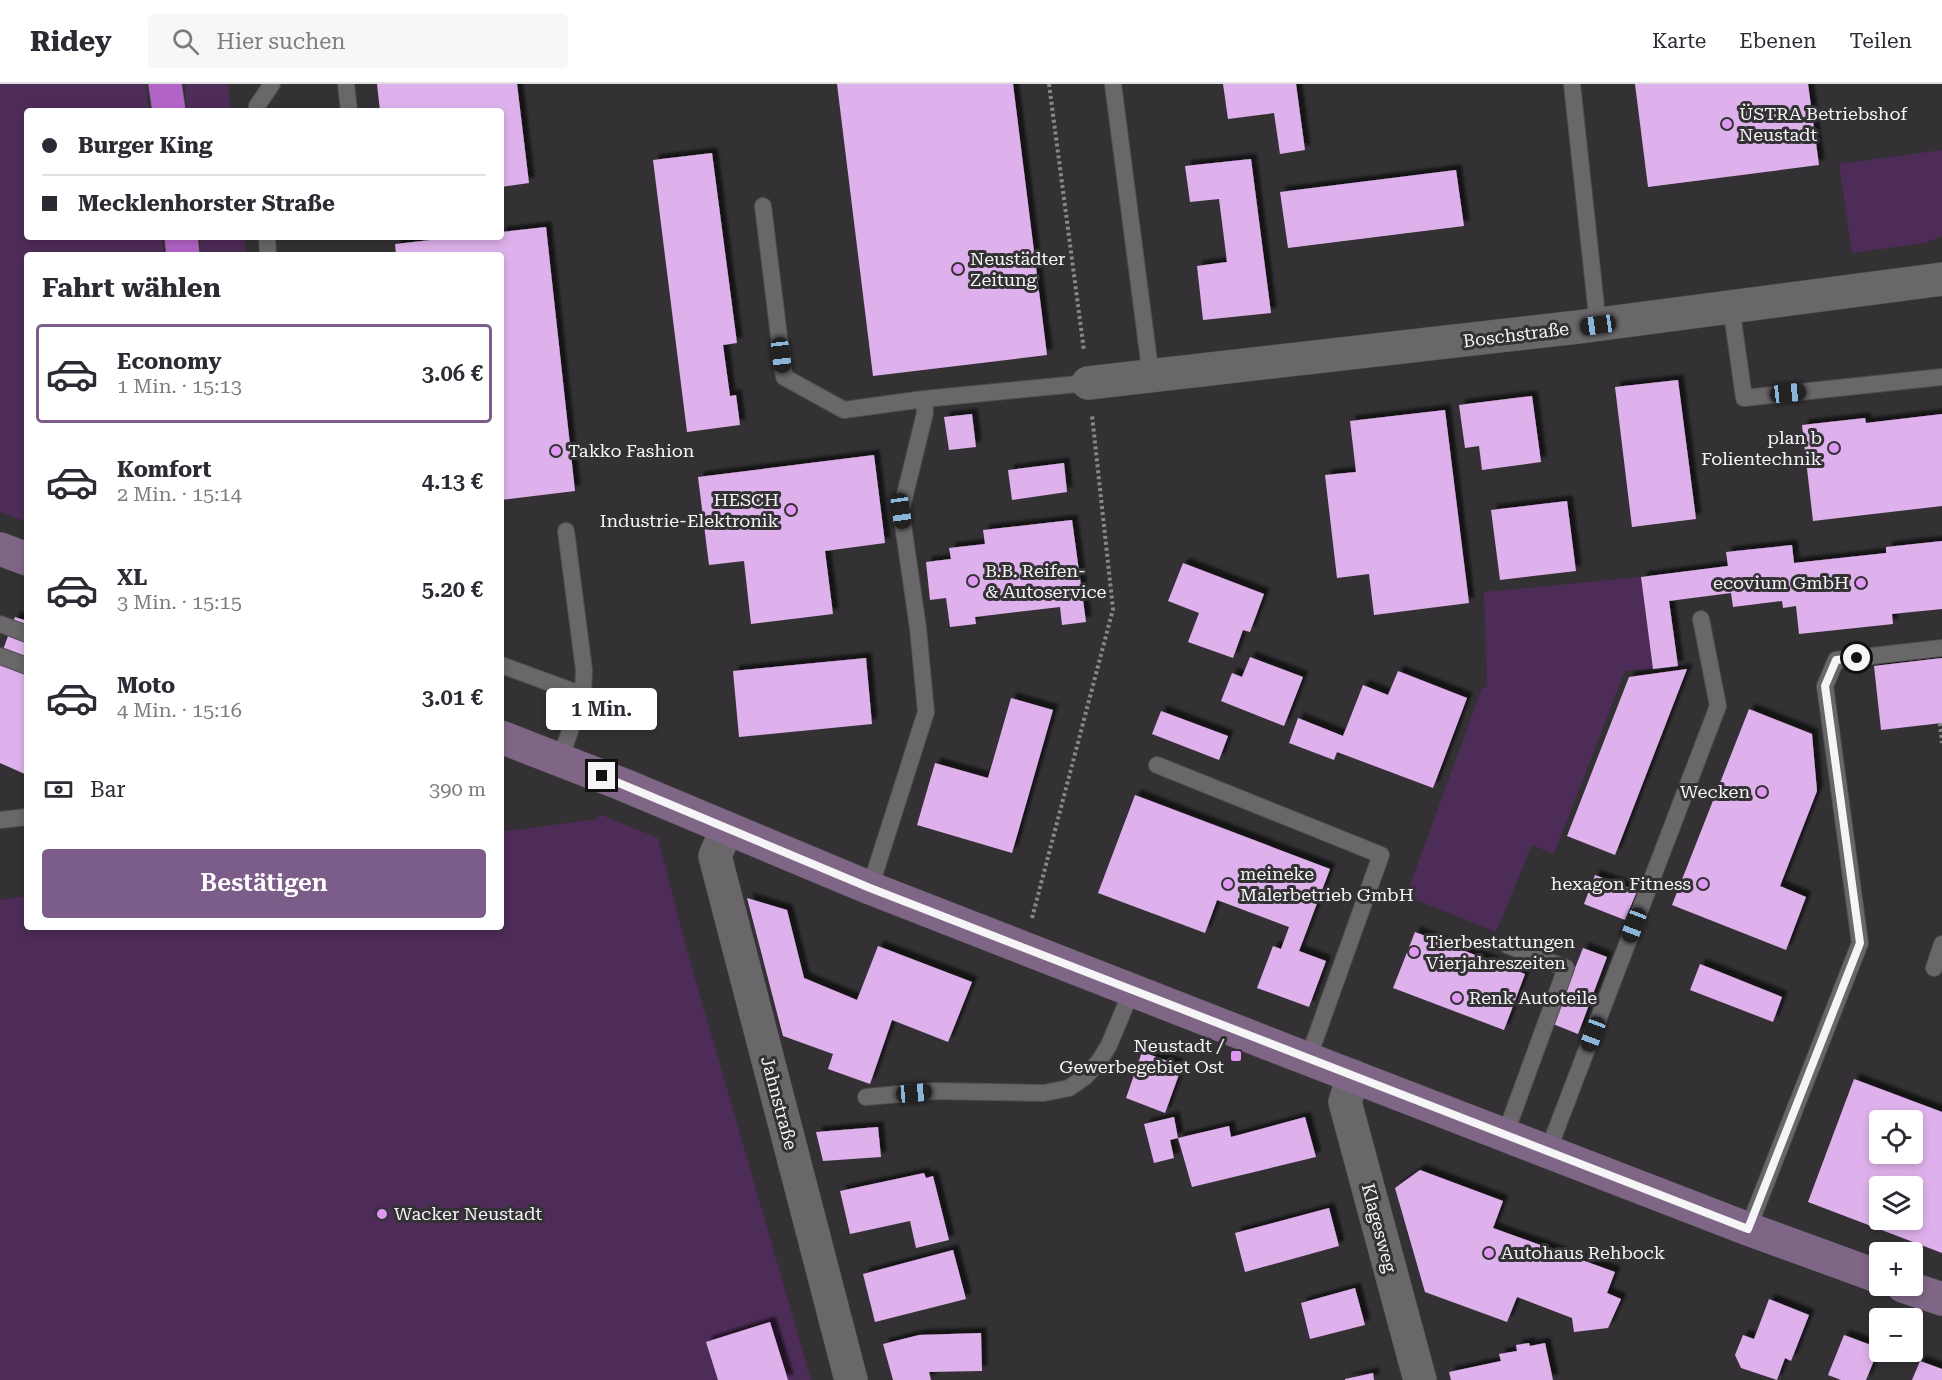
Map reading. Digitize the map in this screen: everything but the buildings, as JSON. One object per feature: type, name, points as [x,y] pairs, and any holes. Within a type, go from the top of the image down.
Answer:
[{"type":"highway","points":[[165,84],[169,108]]},
{"type":"main road","points":[[0,549],[24,558]]},
{"type":"main road","points":[[504,738],[560,759],[870,888],[1748,1229],[1869,1273]]},
{"type":"main road","points":[[1923,1293],[1942,1299]]},
{"type":"street","name":"Boschstraße","points":[[1089,384],[1598,325],[1942,279]]},
{"type":"street","name":"Jahnstraße","points":[[727,828],[715,856],[851,1380]]},
{"type":"street","name":"Klagesweg","points":[[1353,1076],[1345,1102],[1420,1380]]},
{"type":"lane","points":[[257,108],[272,84]]},
{"type":"lane","points":[[346,84],[349,108]]},
{"type":"lane","points":[[1113,84],[1151,377]]},
{"type":"lane","points":[[1572,84],[1598,325]]},
{"type":"lane","points":[[762,206],[784,377],[844,410],[924,399],[1089,384]]},
{"type":"lane","points":[[1731,306],[1744,398],[1942,377]]},
{"type":"lane","points":[[870,888],[926,712],[918,628],[901,511],[925,414],[924,399]]},
{"type":"lane","points":[[560,759],[583,695],[584,670],[566,531]]},
{"type":"lane","points":[[1548,1151],[1718,706],[1701,619]]},
{"type":"lane","points":[[0,624],[24,633]]},
{"type":"lane","points":[[1748,1229],[1860,943],[1825,686],[1836,660],[1942,648]]},
{"type":"lane","points":[[0,656],[24,665]]},
{"type":"lane","points":[[504,665],[583,695]]},
{"type":"lane","points":[[1157,765],[1381,855],[1308,1059]]},
{"type":"lane","points":[[0,820],[24,818]]},
{"type":"lane","points":[[1934,968],[1942,944]]},
{"type":"lane","points":[[1505,1135],[1566,969],[1507,945]]},
{"type":"lane","points":[[866,1097],[934,1091],[1044,1093],[1069,1088],[1085,1077],[1105,1053],[1132,990]]},
{"type":"path","points":[[1032,918],[1113,609],[1089,384],[1049,84]]},
{"type":"path","points":[[1940,723],[1942,743]]},
{"type":"shaded area","points":[[0,84],[146,84],[148,108],[24,108],[24,240],[162,240],[164,252],[24,252],[24,521],[0,512]]},
{"type":"shaded area","points":[[185,84],[228,84],[231,108],[187,108]]},
{"type":"shaded area","points":[[1942,150],[1942,236],[1925,243],[1852,253],[1839,164]]},
{"type":"shaded area","points":[[200,240],[244,240],[246,252],[201,252]]},
{"type":"shaded area","points":[[1641,577],[1653,669],[1625,671],[1554,854],[1532,845],[1496,932],[1406,896],[1482,688],[1487,686],[1484,592]]},
{"type":"shaded area","name":"Wacker Neustadt","points":[[599,814],[658,838],[688,954],[811,1380],[0,1380],[0,900],[24,896],[24,930],[504,930],[504,832],[597,819]]},
{"type":"place","name":"ÜSTRA Betriebshof Neustadt","points":[[1727,124]]},
{"type":"place","name":"Neustädter Zeitung","points":[[958,269]]},
{"type":"place","name":"plan b Folientechnik","points":[[1834,448]]},
{"type":"place","name":"Takko Fashion","points":[[556,451]]},
{"type":"place","name":"HESCH Industrie-Elektronik","points":[[791,510]]},
{"type":"place","name":"B.B. Reifen- & Autoservice","points":[[973,581]]},
{"type":"place","name":"ecovium GmbH","points":[[1861,583]]},
{"type":"place","name":"Wecken","points":[[1762,792]]},
{"type":"place","name":"meineke Malerbetrieb GmbH","points":[[1228,884]]},
{"type":"place","name":"hexagon Fitness","points":[[1703,884]]},
{"type":"place","name":"Tierbestattungen Vierjahreszeiten","points":[[1414,952]]},
{"type":"place","name":"Renk Autoteile","points":[[1457,998]]},
{"type":"place","name":"Neustadt / Gewerbegebiet Ost","points":[[1236,1056]]},
{"type":"place","name":"Wacker Neustadt","points":[[382,1214]]},
{"type":"place","name":"Autohaus Rehbock","points":[[1489,1253]]},
{"type":"route","points":[[602,776],[870,888],[1748,1229],[1860,943],[1825,686],[1836,660],[1857,658]]}]
